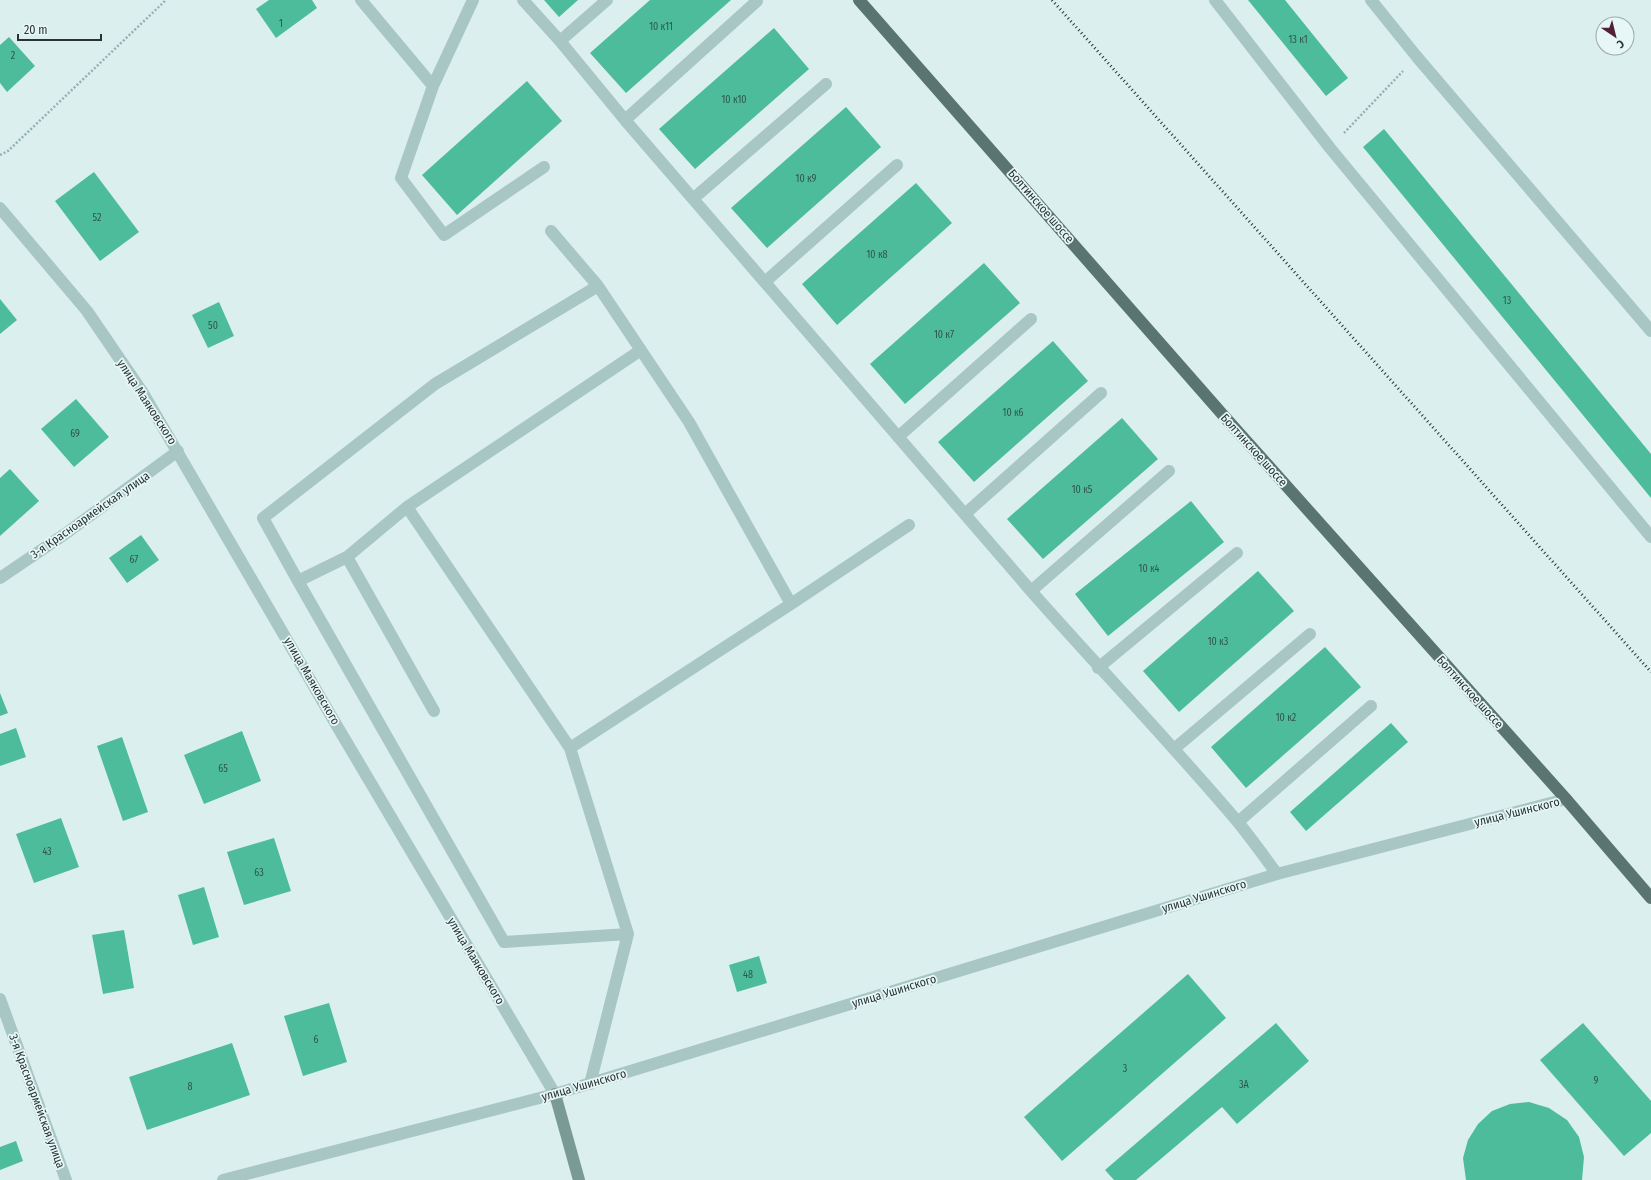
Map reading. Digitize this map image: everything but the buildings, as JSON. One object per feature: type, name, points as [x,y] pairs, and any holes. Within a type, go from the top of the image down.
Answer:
[{"type":"main road","name":"Болтинское шоссе","points":[[859,0],[1233,426],[1566,800],[1651,898]]},
{"type":"street","points":[[361,0],[433,86]]},
{"type":"street","points":[[473,0],[433,86],[401,178],[444,235],[544,167]]},
{"type":"street","points":[[523,0],[560,41],[625,120],[766,281],[1031,591],[1098,668],[1174,749],[1238,822],[1277,874]]},
{"type":"street","points":[[560,41],[607,0]]},
{"type":"street","points":[[1215,0],[1330,148],[1651,537]]},
{"type":"street","points":[[1371,0],[1417,57],[1651,331]]},
{"type":"street","points":[[625,120],[757,1]]},
{"type":"street","points":[[694,198],[826,84]]},
{"type":"street","points":[[766,281],[897,165]]},
{"type":"street","name":"улица Маяковского","points":[[0,208],[87,311],[143,392],[555,1094],[579,1180]]},
{"type":"street","points":[[551,230],[598,286],[689,422],[791,604]]},
{"type":"street","points":[[598,286],[435,384],[263,518],[504,942],[628,934]]},
{"type":"street","points":[[898,437],[1031,319]]},
{"type":"street","points":[[298,581],[347,557],[407,507],[641,350]]},
{"type":"street","points":[[965,514],[1101,394]]},
{"type":"street","name":"3-я Красноармейская улица","points":[[0,578],[65,534],[178,451]]},
{"type":"street","points":[[1031,591],[1169,471]]},
{"type":"street","points":[[407,507],[570,748],[628,934],[590,1084]]},
{"type":"street","points":[[570,748],[909,526]]},
{"type":"street","points":[[1098,668],[1237,553]]},
{"type":"street","points":[[347,557],[434,711]]},
{"type":"street","points":[[1174,749],[1310,634]]},
{"type":"street","points":[[1238,822],[1371,706]]},
{"type":"street","name":"улица Ушинского","points":[[227,1179],[555,1094],[1277,874],[1566,800]]},
{"type":"street","name":"3-я Красноармейская улица","points":[[0,999],[66,1180]]},
{"type":"path","points":[[0,155],[8,152],[166,0]]},
{"type":"path","points":[[1330,148],[1417,57]]},
{"type":"railway","points":[[1052,0],[1651,672]]}]
